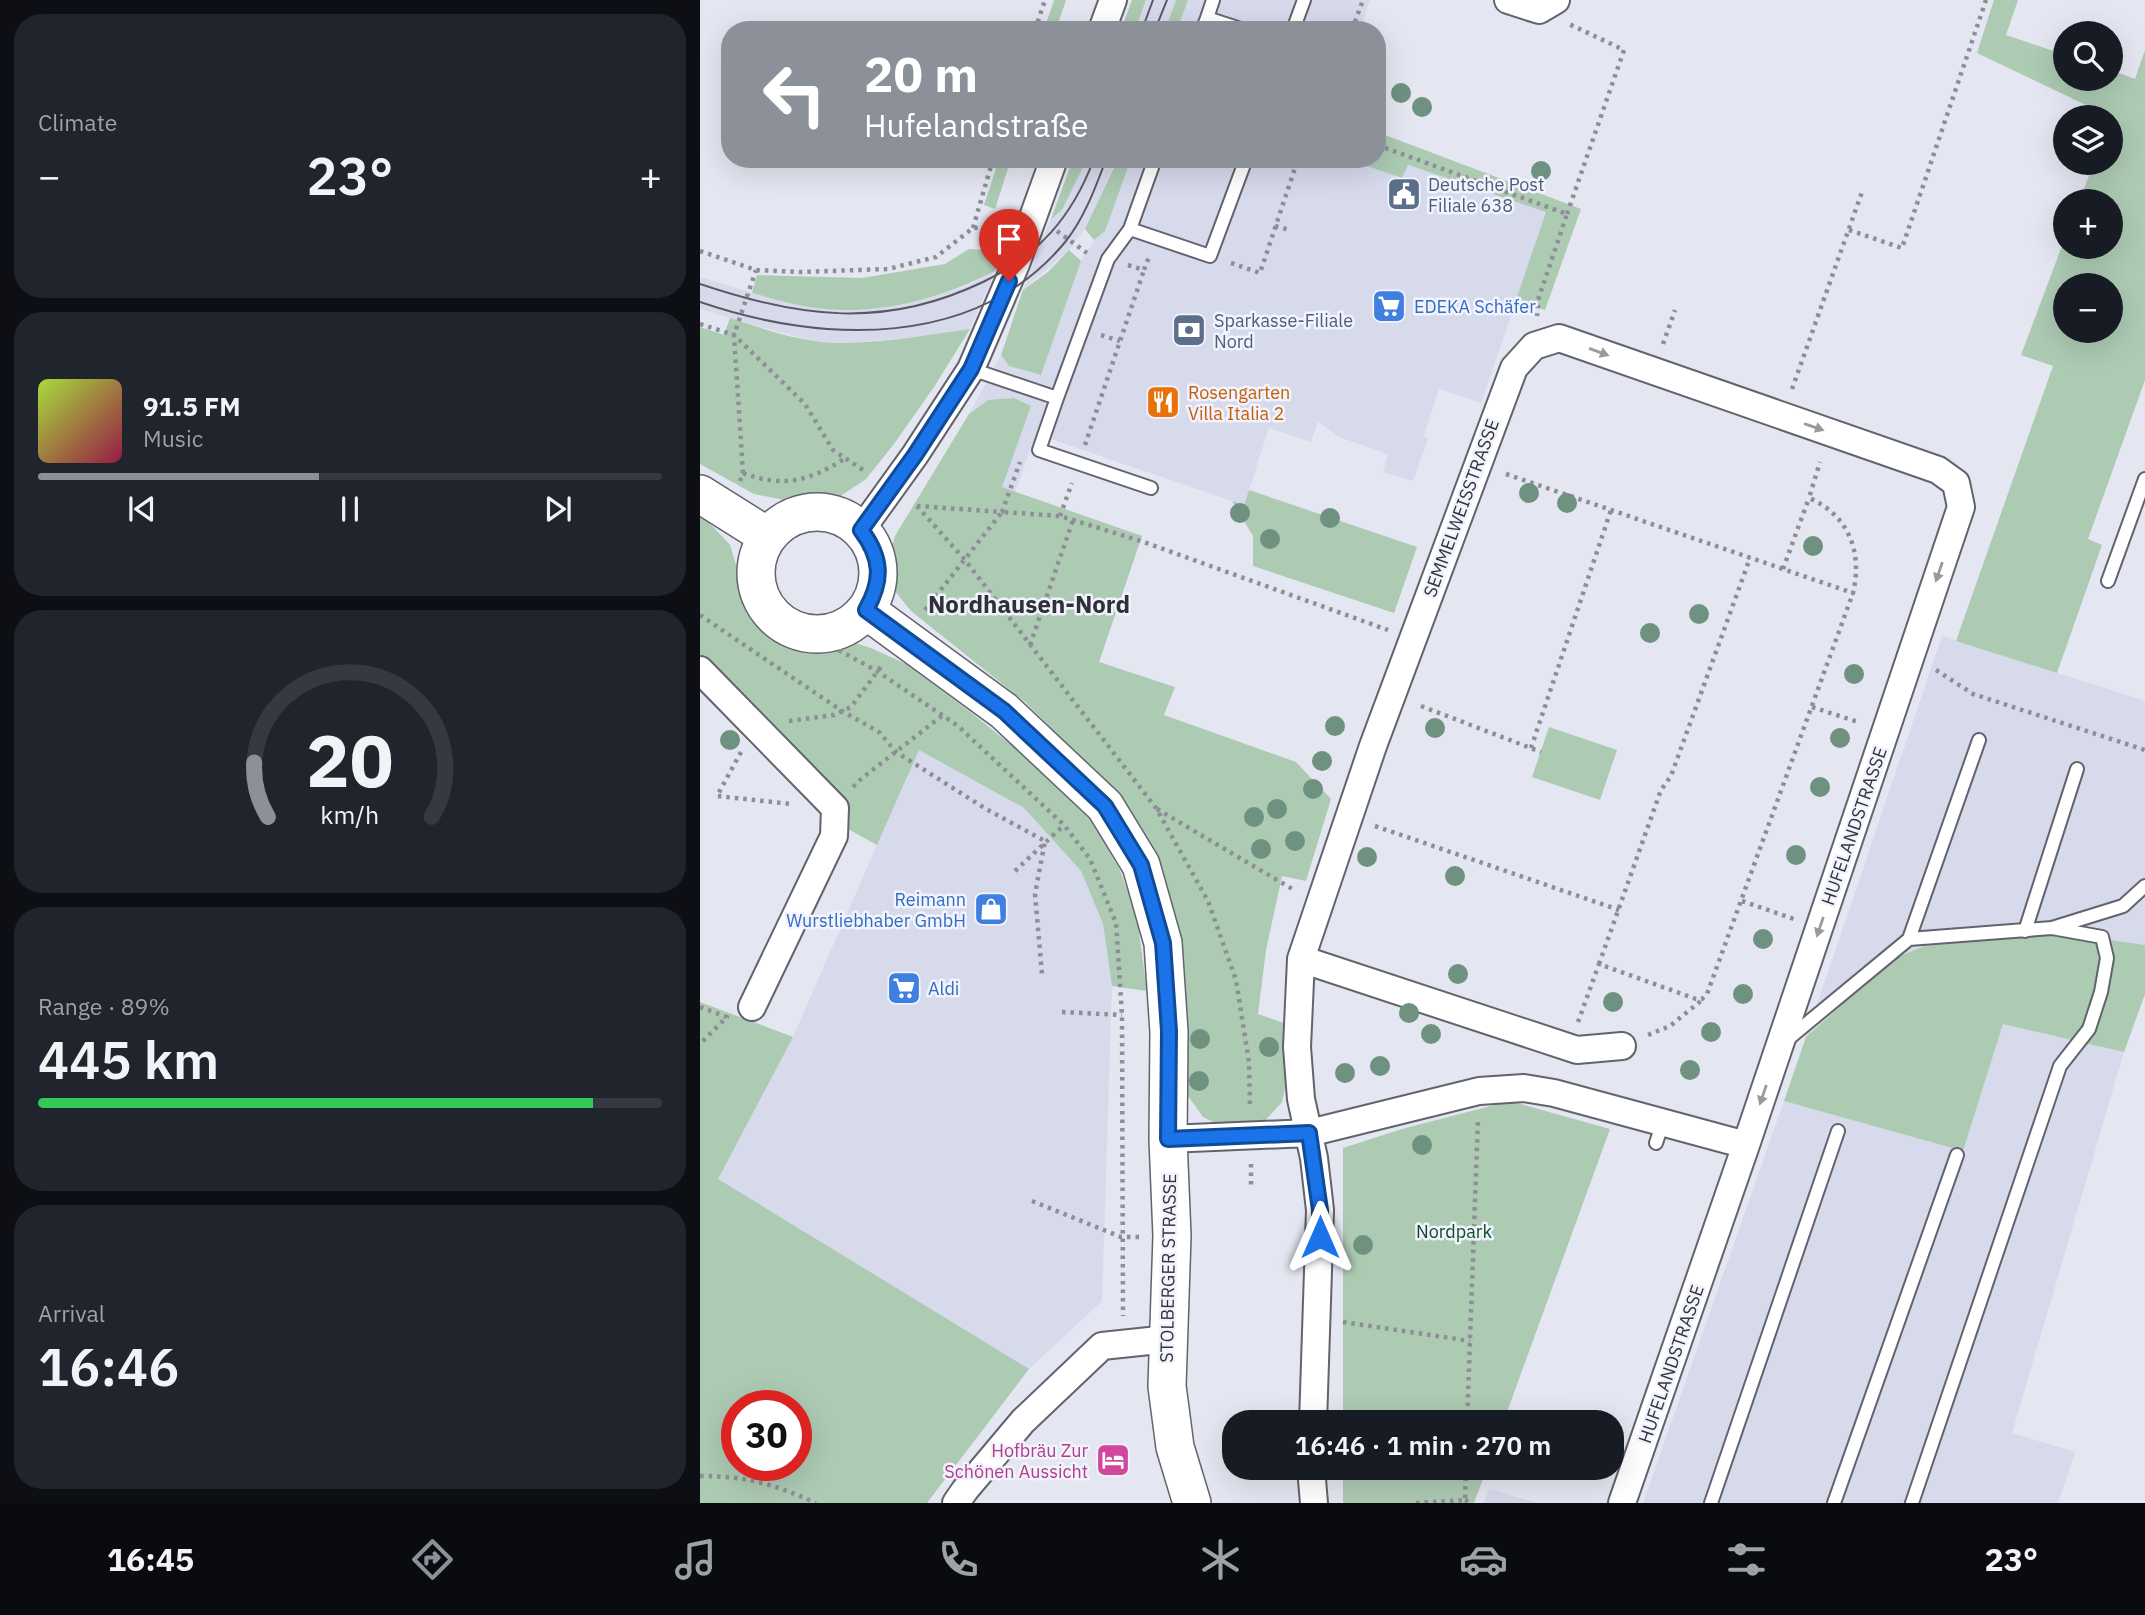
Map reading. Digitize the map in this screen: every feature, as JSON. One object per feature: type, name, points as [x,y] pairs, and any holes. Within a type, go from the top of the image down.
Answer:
[{"type":"main road","points":[[712,501],[767,536]]},
{"type":"main road","points":[[823,511],[844,517],[861,530],[871,544],[877,560],[878,577],[866,610],[850,625],[831,633],[809,634],[789,628],[772,615],[760,597],[755,577],[757,555],[767,536],[782,521],[802,512],[823,511]]},
{"type":"main road","name":"STOLBERGER STRASSE","points":[[866,610],[1004,711],[1105,806],[1141,865],[1163,943],[1169,1031],[1168,1139],[1172,1236],[1167,1386],[1175,1447],[1192,1503]]},
{"type":"street","points":[[1105,21],[1113,0]]},
{"type":"street","points":[[1508,0],[1548,5]]},
{"type":"street","points":[[861,530],[971,369],[1016,264],[1051,168]]},
{"type":"street","points":[[1534,346],[1559,338],[1783,416]]},
{"type":"street","name":"SEMMELWEISSTRASSE","points":[[1313,1410],[1320,1210],[1309,1133],[1301,1099],[1297,1046],[1301,960],[1412,639],[1514,368],[1534,346]]},
{"type":"street","name":"HUFELANDSTRASSE","points":[[1622,1503],[1961,508],[1956,483],[1938,470],[1783,416]]},
{"type":"street","points":[[700,670],[835,808],[834,836],[752,1007]]},
{"type":"street","points":[[1301,960],[1577,1050],[1622,1046]]},
{"type":"street","points":[[1168,1139],[1309,1133],[1479,1091],[1524,1088],[1554,1093],[1659,1132],[1746,1145]]},
{"type":"street","points":[[956,1503],[1023,1421],[1102,1346],[1168,1339]]},
{"type":"street","points":[[1312,1480],[1314,1503]]},
{"type":"lane","points":[[1205,21],[1213,0]]},
{"type":"lane","points":[[1296,21],[1304,0]]},
{"type":"lane","points":[[1151,488],[1039,450],[1108,259],[1130,229],[1152,168]]},
{"type":"lane","points":[[1130,229],[1210,256],[1243,168]]},
{"type":"lane","points":[[971,369],[1057,398]]},
{"type":"lane","points":[[2108,580],[2145,479]]},
{"type":"lane","points":[[1779,1046],[1909,939],[1979,740]]},
{"type":"lane","points":[[2025,931],[2077,769]]},
{"type":"lane","points":[[1909,939],[2052,928],[2123,906],[2145,886]]},
{"type":"lane","points":[[1912,1503],[2060,1066],[2089,1030],[2101,992],[2107,957],[2102,937],[2052,928]]},
{"type":"lane","points":[[1711,1503],[1838,1131]]},
{"type":"lane","points":[[1834,1503],[1957,1155]]},
{"type":"path","points":[[1038,21],[1045,0]]},
{"type":"path","points":[[1355,21],[1363,0]]},
{"type":"path","points":[[1849,230],[1902,248],[1986,0]]},
{"type":"path","points":[[1534,346],[1539,297],[1624,50],[1548,5]]},
{"type":"path","points":[[1386,148],[1567,214]]},
{"type":"path","points":[[974,228],[991,168]]},
{"type":"path","points":[[1210,256],[1260,273],[1295,168]]},
{"type":"path","points":[[1783,416],[1862,192]]},
{"type":"path","points":[[700,251],[756,270],[801,272],[888,269],[936,257],[974,228],[1029,226],[1056,230],[1090,256]]},
{"type":"path","points":[[1275,226],[1290,230]]},
{"type":"path","points":[[743,473],[734,335],[756,270]]},
{"type":"path","points":[[1060,516],[1144,270]]},
{"type":"path","points":[[700,324],[734,335],[805,404],[833,450],[917,506],[965,560]]},
{"type":"path","points":[[1103,336],[1120,341]]},
{"type":"path","points":[[1808,458],[1833,466]]},
{"type":"path","points":[[743,473],[777,483],[806,478],[845,459]]},
{"type":"path","points":[[1783,569],[1820,462]]},
{"type":"path","points":[[712,501],[743,473]]},
{"type":"path","points":[[1500,486],[1505,473],[1853,593]]},
{"type":"path","points":[[1622,1046],[1670,1026],[1702,999],[1712,985],[1853,593],[1858,569],[1847,533],[1839,518],[1829,508],[1809,498]]},
{"type":"path","points":[[917,506],[1060,516],[1141,541],[1412,639]]},
{"type":"path","points":[[1531,748],[1611,510]]},
{"type":"path","points":[[755,725],[834,715],[851,707],[1002,512]]},
{"type":"path","points":[[1030,645],[1073,520]]},
{"type":"path","points":[[1569,1047],[1661,790],[1671,776],[1750,558]]},
{"type":"path","points":[[700,615],[842,711],[879,732],[896,752],[986,809],[1045,841]]},
{"type":"path","points":[[809,634],[877,671],[958,726],[1064,825],[1090,859],[1116,923],[1122,1015],[1121,1237],[1124,1343]]},
{"type":"path","points":[[1912,654],[1973,694],[2145,750]]},
{"type":"path","points":[[1425,695],[1421,706],[1541,752]]},
{"type":"path","points":[[1812,708],[1861,723]]},
{"type":"path","points":[[725,781],[717,796],[835,808],[861,779],[943,715]]},
{"type":"path","points":[[1156,808],[1320,904]]},
{"type":"path","points":[[1349,817],[1619,910]]},
{"type":"path","points":[[1015,871],[1064,825]]},
{"type":"path","points":[[1042,974],[1035,894],[1045,841]]},
{"type":"path","points":[[1742,901],[1794,919]]},
{"type":"path","points":[[1599,964],[1702,999]]},
{"type":"path","points":[[700,1007],[727,1017],[700,1044]]},
{"type":"path","points":[[1062,1012],[1122,1015]]},
{"type":"path","points":[[1467,1410],[1479,1091]]},
{"type":"path","points":[[1032,1201],[1121,1237],[1172,1236]]},
{"type":"path","points":[[1352,1324],[1470,1341]]},
{"type":"path","points":[[700,1476],[736,1476],[779,1487],[816,1503]]},
{"type":"path","points":[[1465,1500],[1466,1480]]},
{"type":"path","points":[[1416,1503],[1465,1500],[1471,1503]]},
{"type":"shaded area","points":[[1146,0],[1176,0],[1168,21],[1138,21]]},
{"type":"shaded area","points":[[1187,0],[1370,0],[1363,21],[1179,21]]},
{"type":"shaded area","points":[[1407,165],[1547,212],[1481,403],[1439,389],[1424,436],[1428,438],[1413,481],[1383,472],[1388,454],[1339,437],[1318,421],[1311,442],[1269,428],[1244,505],[1036,434],[1015,492],[1001,487],[988,400],[969,414],[1001,355],[1009,366],[1041,375],[1081,261],[1102,229],[1125,168],[1377,168],[1403,177]]},
{"type":"shaded area","points":[[1083,168],[1113,168],[1085,229],[1069,250],[1023,290],[1051,219],[1062,210]]},
{"type":"shaded area","points":[[995,271],[970,329],[918,337],[844,343],[815,341],[700,309],[700,277],[808,307],[843,310],[963,288]]},
{"type":"shaded area","points":[[1942,636],[2145,701],[2145,945],[2099,940],[1893,959],[1806,1037]]},
{"type":"shaded area","points":[[919,749],[1024,808],[1081,871],[1103,924],[1112,986],[1102,1301],[1029,1369],[717,1179],[793,1037]]},
{"type":"shaded area","points":[[2003,1024],[2124,1052],[2012,1433],[2075,1452],[2058,1503],[1643,1503],[1784,1101],[1963,1151]]},
{"type":"shaded area","points":[[1489,1489],[1538,1503],[1484,1503]]},
{"type":"green space","points":[[1054,0],[1066,0],[1059,21],[1047,21]]},
{"type":"green space","points":[[1132,0],[1146,0],[1138,21],[1124,21]]},
{"type":"green space","points":[[1176,0],[1188,0],[1180,21],[1168,21]]},
{"type":"green space","points":[[1994,0],[2018,0],[2006,35],[2053,51],[2053,89],[1977,53]]},
{"type":"green space","points":[[2145,50],[2145,380],[2088,539],[2102,545],[2057,673],[1956,641],[2053,366],[2021,355],[2057,259],[2123,259],[2123,189],[2084,189],[2089,175],[2123,175],[2123,105],[2086,105],[2057,91],[2123,91],[2123,74],[2135,79]]},
{"type":"green space","points":[[1386,135],[1581,209],[1545,310],[1516,300],[1546,212],[1408,165],[1402,178],[1373,168],[1386,168]]},
{"type":"green space","points":[[996,168],[1008,168],[995,209],[984,205]]},
{"type":"green space","points":[[1070,168],[1083,168],[1062,210],[1051,219]]},
{"type":"green space","points":[[1114,168],[1128,168],[1105,231],[1094,240],[1085,229]]},
{"type":"green space","points":[[969,249],[1003,251],[995,271],[951,290],[905,304],[833,310],[802,306],[752,293],[757,275],[862,278],[945,264]]},
{"type":"green space","points":[[1069,250],[1081,261],[1041,375],[1009,366],[1001,355],[1023,290],[1048,272]]},
{"type":"green space","points":[[730,318],[787,335],[831,343],[892,340],[970,329],[934,387],[866,479],[839,497],[794,502],[754,494],[700,464],[700,327],[724,335]]},
{"type":"green space","points":[[1014,398],[1031,406],[1002,487],[1142,536],[1099,662],[1175,687],[1164,715],[1296,762],[1331,799],[1306,881],[1282,876],[1266,950],[1258,1014],[1289,1025],[1287,1079],[1282,1102],[1262,1124],[1226,1128],[1203,1117],[1186,1093],[1184,981],[1171,898],[1121,807],[1063,740],[1025,702],[911,611],[894,590],[890,552],[895,536],[969,414],[988,400]]},
{"type":"green space","points":[[1249,490],[1417,547],[1394,613],[1253,566],[1253,536],[1232,501],[1244,505]]},
{"type":"green space","points":[[700,513],[730,545],[739,575],[759,622],[779,637],[817,651],[849,641],[906,664],[1057,782],[1091,820],[1120,870],[1137,918],[1147,991],[1112,986],[1103,924],[1081,871],[1024,808],[919,750],[877,845],[839,824],[738,695],[700,654]]},
{"type":"green space","points":[[1549,727],[1617,750],[1600,800],[1532,777]]},
{"type":"green space","points":[[2051,932],[2145,945],[2145,994],[2124,1052],[2003,1024],[1963,1151],[1784,1101],[1806,1037],[1893,959],[1925,946]]},
{"type":"green space","points":[[700,1002],[793,1037],[718,1179],[1029,1369],[927,1503],[700,1503]]},
{"type":"green space","name":"Nordpark","points":[[1510,1101],[1610,1129],[1508,1410],[1343,1410],[1343,1148],[1402,1129]]},
{"type":"green space","points":[[1343,1480],[1483,1480],[1474,1503],[1343,1503]]},
{"type":"tram line","points":[[1145,21],[1153,0]]},
{"type":"tram line","points":[[1159,21],[1167,0]]},
{"type":"tram line","points":[[700,284],[773,305],[842,313],[912,307],[947,297],[1003,271],[1037,247],[1064,216],[1090,168]]},
{"type":"tram line","points":[[700,302],[747,316],[796,326],[846,330],[895,328],[943,319],[988,302],[1030,277],[1072,232],[1084,212],[1103,168]]},
{"type":"place","name":"Deutsche Post Filiale 638","points":[[1404,194]]},
{"type":"place","name":"EDEKA Schäfer","points":[[1389,306]]},
{"type":"place","name":"Sparkasse-Filiale Nord","points":[[1189,330]]},
{"type":"place","name":"Rosengarten Villa Italia 2","points":[[1163,402]]},
{"type":"place","name":"Reimann Wurstliebhaber GmbH","points":[[991,909]]},
{"type":"place","name":"Aldi","points":[[904,988]]},
{"type":"place","name":"Hofbräu Zur Schönen Aussicht","points":[[1113,1460]]},
{"type":"district","name":"Nordhausen-Nord","points":[[1029,604]]},
{"type":"route","points":[[1009,281],[971,369],[915,455],[861,530],[871,544],[877,560],[878,577],[866,610],[1004,711],[1105,806],[1141,865],[1163,943],[1169,1031],[1168,1139],[1309,1133],[1320,1210],[1320,1237]]}]
